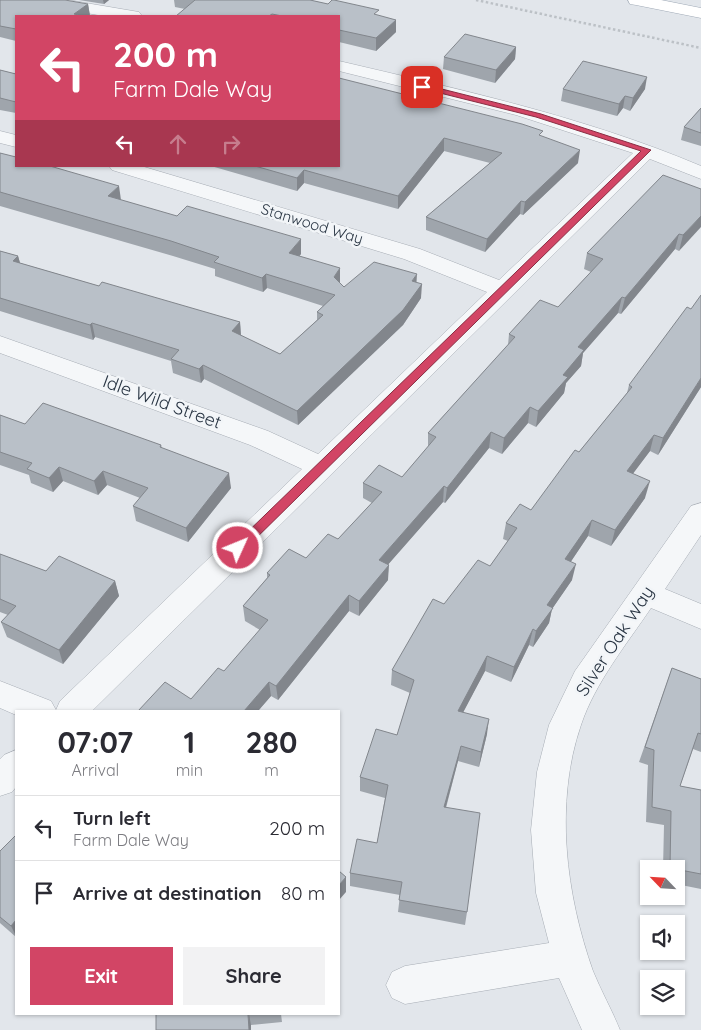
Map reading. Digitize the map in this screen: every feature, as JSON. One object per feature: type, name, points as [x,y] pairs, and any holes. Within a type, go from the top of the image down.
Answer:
[{"type":"main road","points":[[636,0],[701,13]]},
{"type":"street","points":[[38,0],[127,15]]},
{"type":"street","points":[[340,66],[539,115],[647,150],[701,173]]},
{"type":"street","points":[[0,137],[15,141]]},
{"type":"street","points":[[72,710],[647,150]]},
{"type":"street","name":"Stanwood Way","points":[[122,167],[412,254],[503,290]]},
{"type":"street","name":"Idle Wild Street","points":[[0,344],[259,438],[322,467]]},
{"type":"street","name":"Silver Oak Way","points":[[601,1030],[571,958],[553,884],[548,830],[553,772],[564,726],[586,680],[701,514]]},
{"type":"street","points":[[645,594],[701,617]]},
{"type":"street","points":[[0,694],[38,710]]},
{"type":"street","points":[[0,781],[15,766]]},
{"type":"street","points":[[406,985],[571,958]]},
{"type":"path","points":[[476,0],[701,48]]},
{"type":"building","points":[[0,0],[65,0],[88,4],[74,14],[78,15],[15,15],[15,29],[0,26]]},
{"type":"building","points":[[195,0],[310,0],[328,4],[334,0],[379,10],[374,14],[396,20],[376,38],[340,30],[340,15],[177,15]]},
{"type":"building","points":[[465,34],[516,47],[496,70],[444,57]]},
{"type":"building","points":[[583,61],[647,77],[633,98],[625,96],[619,104],[563,89]]},
{"type":"building","points":[[0,70],[15,74],[15,102],[0,98]]},
{"type":"building","points":[[340,78],[522,124],[543,131],[539,135],[580,150],[525,202],[521,201],[487,239],[426,217],[502,153],[444,138],[398,196],[304,170],[297,178],[258,167],[340,167]]},
{"type":"building","points":[[701,108],[701,133],[684,127]]},
{"type":"building","points":[[0,153],[15,157],[15,167],[53,167],[119,186],[108,196],[177,216],[187,206],[301,239],[289,253],[340,268],[334,277],[344,287],[374,262],[417,274],[412,281],[422,284],[403,310],[297,411],[203,365],[199,369],[171,359],[179,350],[92,323],[90,325],[0,298],[0,251],[18,256],[13,261],[99,286],[102,282],[240,322],[232,331],[280,354],[323,315],[317,312],[335,295],[266,274],[262,278],[214,262],[219,257],[171,241],[0,192]]},
{"type":"building","points":[[663,175],[701,189],[701,216],[683,235],[679,234],[625,298],[622,297],[578,347],[584,350],[563,375],[568,377],[538,411],[530,407],[504,438],[491,432],[447,488],[444,486],[379,560],[389,565],[359,601],[349,595],[276,686],[269,682],[245,710],[139,710],[165,682],[191,699],[218,668],[224,671],[268,620],[243,606],[270,575],[267,573],[289,549],[306,558],[328,534],[338,539],[382,492],[363,483],[379,465],[402,477],[436,437],[428,433],[515,337],[509,334],[540,300],[558,307],[603,259],[587,253]]},
{"type":"building","points":[[701,295],[701,378],[663,438],[654,435],[627,471],[650,481],[615,530],[592,520],[565,559],[576,564],[547,605],[553,608],[536,631],[533,629],[514,667],[487,656],[458,711],[489,719],[481,752],[461,746],[444,807],[480,813],[467,912],[399,900],[402,882],[350,873],[357,839],[377,843],[388,785],[360,777],[376,729],[397,735],[414,680],[392,670],[433,599],[444,604],[478,560],[490,566],[517,528],[506,523],[520,504],[531,510],[575,450],[579,452],[632,387],[629,385],[687,307],[691,309]]},
{"type":"building","points":[[43,403],[161,445],[160,447],[229,473],[186,528],[133,506],[148,488],[103,471],[94,481],[59,467],[49,478],[27,469],[32,463],[0,452],[0,415],[25,424]]},
{"type":"building","points":[[0,554],[46,571],[59,556],[115,581],[59,650],[1,622],[16,606],[0,599]]},
{"type":"building","points":[[672,668],[701,679],[701,734],[698,733],[680,786],[701,790],[701,874],[685,871],[685,860],[670,860],[671,811],[652,807],[654,750],[645,747]]},
{"type":"building","points":[[15,836],[15,921],[11,926],[0,917],[0,851]]},
{"type":"building","points":[[340,872],[346,877],[340,884]]},
{"type":"building","points":[[156,1015],[248,1015],[249,1030],[156,1030]]},
{"type":"route","points":[[238,548],[647,150],[539,115],[422,87]]}]
